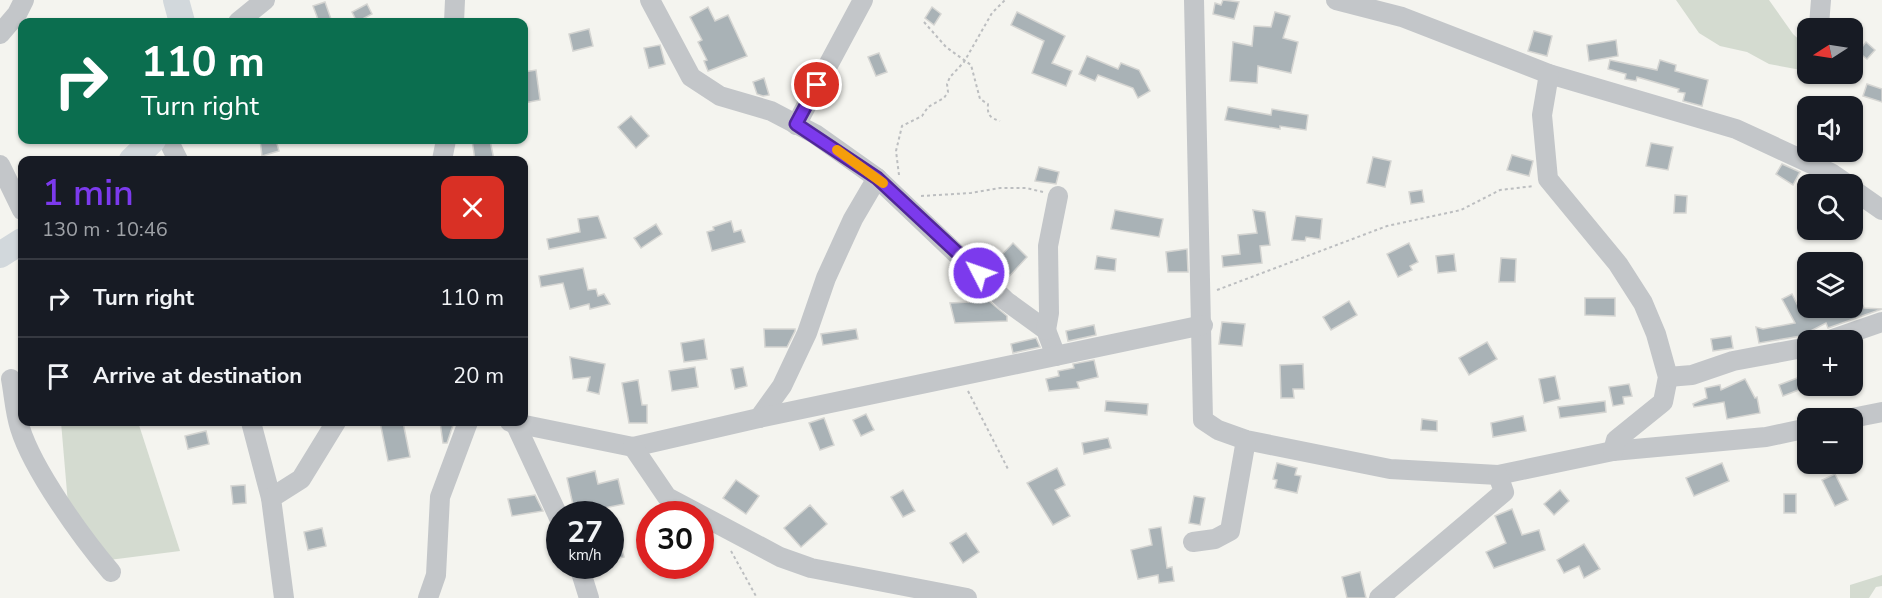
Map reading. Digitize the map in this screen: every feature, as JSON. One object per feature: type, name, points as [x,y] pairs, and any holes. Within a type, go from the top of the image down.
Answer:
[{"type":"main road","points":[[176,0],[181,18]]},
{"type":"main road","points":[[136,156],[149,144]]},
{"type":"main road","points":[[0,255],[18,244]]},
{"type":"street","points":[[0,34],[17,14],[24,0]]},
{"type":"street","points":[[243,18],[265,0]]},
{"type":"street","points":[[454,18],[455,0]]},
{"type":"street","points":[[650,0],[691,77],[720,96],[771,111],[796,124],[877,178],[904,201],[921,221],[1006,301],[1046,330]]},
{"type":"street","points":[[796,124],[863,0]]},
{"type":"street","points":[[1194,0],[1203,325],[1203,420],[1218,430],[1246,440],[1390,469],[1498,475],[1613,451],[1766,437],[1797,430]]},
{"type":"street","points":[[1336,0],[1402,9],[1550,74],[1736,129],[1832,174]]},
{"type":"street","points":[[1820,18],[1821,0]]},
{"type":"street","points":[[1550,74],[1542,115],[1548,179],[1618,264],[1643,303],[1656,334],[1668,377],[1663,402],[1616,440],[1613,451]]},
{"type":"street","points":[[0,165],[18,202]]},
{"type":"street","points":[[759,418],[782,386],[807,333],[839,248],[877,178]]},
{"type":"street","points":[[1056,356],[1046,330],[1049,313],[1048,246],[1058,196]]},
{"type":"street","points":[[1863,197],[1882,210]]},
{"type":"street","points":[[1859,330],[1882,322]]},
{"type":"street","points":[[528,425],[633,447],[759,418],[1203,325]]},
{"type":"street","points":[[1668,377],[1692,375],[1733,362],[1797,349]]},
{"type":"street","points":[[11,379],[18,418]]},
{"type":"street","points":[[1863,416],[1882,412]]},
{"type":"street","points":[[19,426],[42,471],[88,544],[111,572]]},
{"type":"street","points":[[253,426],[271,498],[284,598]]},
{"type":"street","points":[[271,498],[301,479],[334,426]]},
{"type":"street","points":[[428,598],[436,574],[440,497],[467,426]]},
{"type":"street","points":[[514,426],[551,501]]},
{"type":"street","points":[[1193,542],[1215,539],[1230,531],[1246,440]]},
{"type":"street","points":[[633,447],[667,496],[780,557],[811,568],[966,598]]},
{"type":"street","points":[[1379,598],[1504,492],[1498,475]]},
{"type":"street","points":[[583,579],[589,598]]},
{"type":"path","points":[[1005,0],[992,13],[965,60],[950,77],[947,84],[948,92],[944,98],[928,107],[914,122],[902,126],[896,151],[899,165],[898,183],[904,201],[927,194],[971,194],[1000,188],[1026,188],[1058,196]]},
{"type":"path","points":[[924,22],[946,47],[971,65],[980,99],[987,104],[990,118],[1000,121]]},
{"type":"path","points":[[1202,295],[1253,279],[1387,226],[1461,210],[1500,190],[1539,185],[1548,179]]},
{"type":"path","points":[[961,376],[1009,471]]},
{"type":"path","points":[[722,526],[732,554],[757,598]]},
{"type":"shaded area","points":[[1676,0],[1769,0],[1797,38],[1797,69],[1769,64],[1747,52],[1720,46],[1699,33]]},
{"type":"shaded area","points":[[61,426],[139,426],[180,551],[109,560],[68,504]]},
{"type":"shaded area","points":[[1882,575],[1882,586],[1876,587],[1869,598],[1850,598],[1850,585]]},
{"type":"building","points":[[1223,0],[1239,2],[1234,19],[1213,14],[1215,3],[1221,5]]},
{"type":"building","points":[[325,2],[331,18],[318,18],[313,6]]},
{"type":"building","points":[[367,4],[372,14],[364,18],[355,18],[352,12]]},
{"type":"building","points":[[708,7],[715,21],[728,15],[747,56],[708,71],[704,61],[707,60],[698,42],[702,40],[690,17]]},
{"type":"building","points":[[932,7],[941,14],[934,25],[925,18]]},
{"type":"building","points":[[1017,12],[1065,36],[1052,63],[1072,71],[1066,86],[1032,73],[1044,41],[1011,25]]},
{"type":"building","points":[[1275,12],[1290,16],[1283,38],[1298,42],[1291,73],[1258,66],[1257,83],[1230,81],[1233,42],[1252,46],[1254,26],[1271,27]]},
{"type":"building","points":[[589,29],[593,46],[573,51],[569,34]]},
{"type":"building","points":[[1534,31],[1552,36],[1547,56],[1528,51]]},
{"type":"building","points":[[1616,40],[1618,56],[1589,61],[1587,45]]},
{"type":"building","points":[[1866,42],[1875,50],[1867,59],[1863,56],[1863,46]]},
{"type":"building","points":[[660,45],[665,64],[649,68],[644,48]]},
{"type":"building","points":[[879,53],[887,72],[876,76],[868,57]]},
{"type":"building","points":[[1087,56],[1118,69],[1121,63],[1139,70],[1150,91],[1138,98],[1133,88],[1098,75],[1095,81],[1079,74]]},
{"type":"building","points":[[1610,60],[1657,70],[1660,60],[1676,65],[1675,71],[1708,80],[1702,106],[1683,101],[1685,93],[1678,92],[1679,89],[1637,77],[1636,81],[1625,79],[1626,74],[1608,69]]},
{"type":"building","points":[[536,70],[540,100],[528,102],[528,71]]},
{"type":"building","points":[[764,78],[769,95],[763,96],[757,94],[753,82]]},
{"type":"building","points":[[1867,84],[1882,89],[1882,102],[1863,96]]},
{"type":"building","points":[[1228,107],[1271,115],[1272,109],[1308,115],[1306,130],[1280,126],[1280,129],[1225,120]]},
{"type":"building","points":[[631,116],[649,136],[636,148],[618,127]]},
{"type":"building","points":[[1651,143],[1673,147],[1668,170],[1646,166]]},
{"type":"building","points":[[260,144],[277,144],[279,151],[262,156]]},
{"type":"building","points":[[473,144],[491,144],[493,156],[474,156]]},
{"type":"building","points":[[1512,155],[1533,161],[1529,176],[1507,170]]},
{"type":"building","points":[[1373,157],[1391,161],[1385,187],[1367,183]]},
{"type":"building","points":[[1782,164],[1800,172],[1793,185],[1776,174]]},
{"type":"building","points":[[1039,167],[1059,172],[1056,184],[1035,181]]},
{"type":"building","points":[[1422,190],[1424,202],[1411,204],[1409,192]]},
{"type":"building","points":[[1675,195],[1687,196],[1686,213],[1674,213]]},
{"type":"building","points":[[1115,210],[1163,219],[1159,237],[1111,229]]},
{"type":"building","points":[[1253,210],[1265,212],[1270,245],[1260,246],[1262,263],[1223,267],[1222,256],[1240,254],[1238,235],[1257,233]]},
{"type":"building","points":[[598,216],[606,238],[549,249],[547,239],[580,232],[578,219]]},
{"type":"building","points":[[1296,216],[1322,219],[1320,239],[1306,237],[1305,241],[1292,240]]},
{"type":"building","points":[[731,221],[734,232],[741,230],[745,242],[712,251],[707,232],[714,230],[713,227]]},
{"type":"building","points":[[656,224],[662,234],[641,248],[634,238]]},
{"type":"building","points":[[1013,243],[1027,257],[1005,281],[990,267]]},
{"type":"building","points":[[1409,243],[1418,262],[1410,266],[1412,270],[1398,277],[1387,254]]},
{"type":"building","points":[[1187,249],[1188,272],[1168,272],[1166,252]]},
{"type":"building","points":[[1454,254],[1456,271],[1438,273],[1436,256]]},
{"type":"building","points":[[1097,256],[1116,259],[1115,271],[1095,269]]},
{"type":"building","points":[[1501,258],[1516,259],[1515,282],[1499,282]]},
{"type":"building","points":[[583,268],[588,290],[596,289],[598,296],[604,294],[610,304],[590,309],[589,304],[570,309],[563,283],[541,287],[539,276]]},
{"type":"building","points":[[1792,294],[1797,304],[1797,318],[1856,318],[1828,328],[1826,323],[1813,330],[1797,330],[1797,337],[1759,343],[1756,327],[1763,329],[1795,323],[1782,299]]},
{"type":"building","points":[[1585,298],[1615,298],[1615,316],[1585,315]]},
{"type":"building","points":[[989,301],[1007,316],[1007,321],[955,323],[950,303]]},
{"type":"building","points":[[1349,301],[1357,315],[1331,330],[1323,317]]},
{"type":"building","points":[[1863,306],[1864,308],[1882,309],[1863,316]]},
{"type":"building","points":[[1222,322],[1245,324],[1242,346],[1219,344]]},
{"type":"building","points":[[1094,325],[1096,335],[1068,341],[1066,331]]},
{"type":"building","points":[[764,329],[795,329],[795,331],[787,347],[765,347]]},
{"type":"building","points":[[856,329],[858,339],[823,345],[821,334]]},
{"type":"building","points":[[1731,336],[1733,348],[1713,351],[1711,339]]},
{"type":"building","points":[[1036,338],[1040,347],[1013,353],[1011,344]]},
{"type":"building","points":[[704,339],[707,359],[684,362],[681,343]]},
{"type":"building","points":[[1487,342],[1497,359],[1469,375],[1459,358]]},
{"type":"building","points":[[570,357],[605,364],[599,394],[587,391],[590,377],[573,379]]},
{"type":"building","points":[[1094,360],[1098,377],[1077,382],[1079,388],[1049,391],[1046,379],[1059,376],[1058,371],[1074,368],[1073,364]]},
{"type":"building","points":[[1303,364],[1304,389],[1293,389],[1294,398],[1281,398],[1280,365]]},
{"type":"building","points":[[695,367],[698,387],[672,391],[669,371]]},
{"type":"building","points":[[743,367],[747,386],[735,389],[731,369]]},
{"type":"building","points":[[1555,376],[1560,399],[1544,403],[1539,379]]},
{"type":"building","points":[[1797,378],[1797,391],[1783,396],[1779,385]]},
{"type":"building","points":[[1745,379],[1755,398],[1757,397],[1760,413],[1727,419],[1724,402],[1694,407],[1693,404],[1707,398],[1705,388],[1720,385],[1721,390]]},
{"type":"building","points":[[638,380],[642,405],[647,405],[647,423],[629,423],[622,383]]},
{"type":"building","points":[[1629,384],[1632,396],[1623,397],[1624,404],[1613,406],[1609,387]]},
{"type":"building","points":[[1106,401],[1148,404],[1147,415],[1105,411]]},
{"type":"building","points":[[1605,401],[1606,412],[1560,418],[1558,407]]},
{"type":"building","points":[[866,414],[874,430],[861,436],[853,420]]},
{"type":"building","points":[[1523,416],[1526,431],[1493,437],[1491,423]]},
{"type":"building","points":[[824,418],[834,445],[820,450],[809,423]]},
{"type":"building","points":[[1422,419],[1437,421],[1437,431],[1421,430]]},
{"type":"building","points":[[381,426],[404,426],[410,457],[388,461]]},
{"type":"building","points":[[441,426],[453,426],[447,443],[443,443]]},
{"type":"building","points":[[206,431],[209,444],[188,449],[185,436]]},
{"type":"building","points":[[1108,438],[1111,448],[1084,454],[1082,443]]},
{"type":"building","points":[[1277,463],[1297,468],[1295,475],[1301,476],[1297,493],[1275,488],[1277,480],[1273,479]]},
{"type":"building","points":[[1722,463],[1729,481],[1694,496],[1686,478]]},
{"type":"building","points":[[1057,468],[1065,485],[1055,490],[1070,516],[1053,525],[1027,483]]},
{"type":"building","points":[[595,471],[598,484],[618,479],[623,501],[572,501],[567,478]]},
{"type":"building","points":[[1835,474],[1848,500],[1835,506],[1822,480]]},
{"type":"building","points":[[736,480],[759,496],[746,514],[723,498]]},
{"type":"building","points":[[245,485],[246,503],[233,504],[231,486]]},
{"type":"building","points":[[903,490],[915,511],[903,517],[891,497]]},
{"type":"building","points":[[1560,490],[1569,501],[1554,515],[1544,504]]},
{"type":"building","points":[[1784,494],[1796,494],[1796,513],[1784,513]]},
{"type":"building","points":[[535,495],[543,511],[512,516],[508,499]]},
{"type":"building","points":[[1194,496],[1205,498],[1200,525],[1189,523]]},
{"type":"building","points":[[810,505],[827,524],[801,547],[784,528]]},
{"type":"building","points":[[1512,509],[1522,535],[1539,530],[1545,550],[1494,568],[1486,552],[1506,543],[1495,516]]},
{"type":"building","points":[[1161,527],[1167,568],[1172,567],[1174,581],[1159,583],[1158,575],[1138,579],[1131,550],[1152,545],[1149,529]]},
{"type":"building","points":[[322,528],[326,546],[308,550],[304,532]]},
{"type":"building","points":[[966,533],[979,552],[963,563],[950,543]]},
{"type":"building","points":[[1584,544],[1600,569],[1584,578],[1579,566],[1564,573],[1557,560]]},
{"type":"building","points":[[1360,572],[1366,598],[1347,598],[1342,577]]},
{"type":"slow traffic","points":[[837,150],[883,183]]},
{"type":"route","points":[[817,85],[796,124],[877,178],[979,273]]}]
